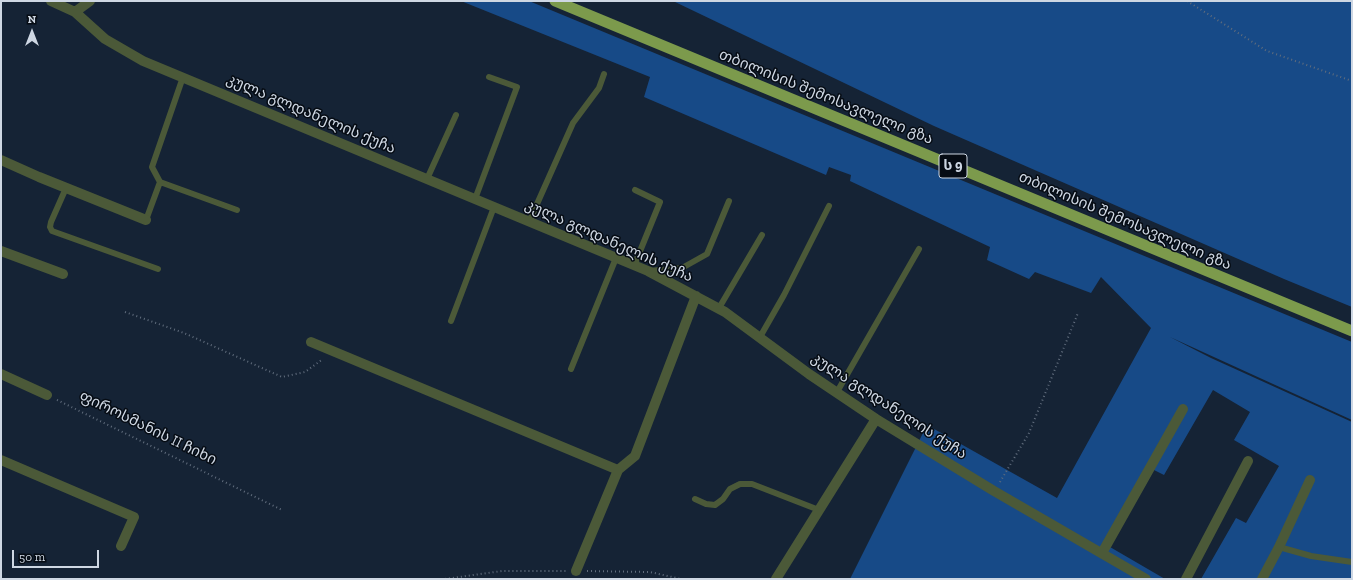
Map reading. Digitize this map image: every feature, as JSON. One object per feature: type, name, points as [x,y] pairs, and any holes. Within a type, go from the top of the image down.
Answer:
[{"type":"highway","name":"თბილისის შემოსავლელი გზა","points":[[554,1],[1352,331]]},
{"type":"street","name":"კულა გლდანელის ქუჩა","points":[[51,1],[75,12],[105,39],[143,61],[648,271],[719,308],[876,419],[994,491],[1146,579]]},
{"type":"street","points":[[75,12],[90,1]]},
{"type":"street","points":[[1,160],[146,220]]},
{"type":"street","points":[[1,251],[63,274]]},
{"type":"street","points":[[576,571],[618,470],[634,456],[696,296]]},
{"type":"street","points":[[311,342],[618,470]]},
{"type":"street","points":[[1,374],[47,395]]},
{"type":"street","points":[[1102,553],[1184,409]]},
{"type":"street","points":[[776,579],[876,419]]},
{"type":"street","points":[[1,460],[134,517],[121,546]]},
{"type":"street","points":[[1186,579],[1248,461]]},
{"type":"street","points":[[1262,579],[1280,547],[1310,480]]},
{"type":"lane","points":[[529,222],[573,123],[599,88],[604,74]]},
{"type":"lane","points":[[183,77],[152,167],[160,182],[237,210]]},
{"type":"lane","points":[[475,199],[517,87],[488,77]]},
{"type":"lane","points":[[427,179],[456,115]]},
{"type":"lane","points":[[146,220],[160,182]]},
{"type":"lane","points":[[66,188],[51,222],[50,227],[52,231],[158,269]]},
{"type":"lane","points":[[634,266],[660,202],[635,190]]},
{"type":"lane","points":[[648,271],[682,268],[707,254],[729,202]]},
{"type":"lane","points":[[760,337],[784,296],[828,206]]},
{"type":"lane","points":[[451,321],[494,207]]},
{"type":"lane","points":[[719,308],[762,235]]},
{"type":"lane","points":[[837,392],[919,249]]},
{"type":"lane","points":[[571,369],[616,258]]},
{"type":"lane","points":[[695,499],[706,504],[715,505],[723,499],[730,488],[740,484],[752,484],[819,510]]},
{"type":"lane","points":[[1280,547],[1311,556],[1352,562]]},
{"type":"path","points":[[1187,1],[1267,51],[1352,82]]},
{"type":"path","points":[[125,312],[184,334],[282,376],[305,372],[333,351]]},
{"type":"path","points":[[994,491],[1029,433],[1078,313]]},
{"type":"path","name":"ფიროსმანის II ჩიხი","points":[[47,395],[282,510]]},
{"type":"path","points":[[445,579],[502,570],[650,572],[680,579]]},
{"type":"shaded area","points":[[461,1],[529,1],[1352,342],[1352,420],[1170,337],[1211,358],[1352,422],[1352,579],[1201,579],[1236,518],[1246,523],[1279,466],[1234,440],[1250,412],[1213,390],[1164,475],[1154,470],[1110,547],[1165,579],[850,579],[927,425],[1057,498],[1151,328],[1101,277],[1091,293],[1035,272],[1029,279],[987,260],[990,247],[850,181],[851,175],[829,167],[826,175],[644,97],[650,77]]},
{"type":"shaded area","points":[[673,1],[1352,1],[1352,307],[1284,279],[934,126]]}]
